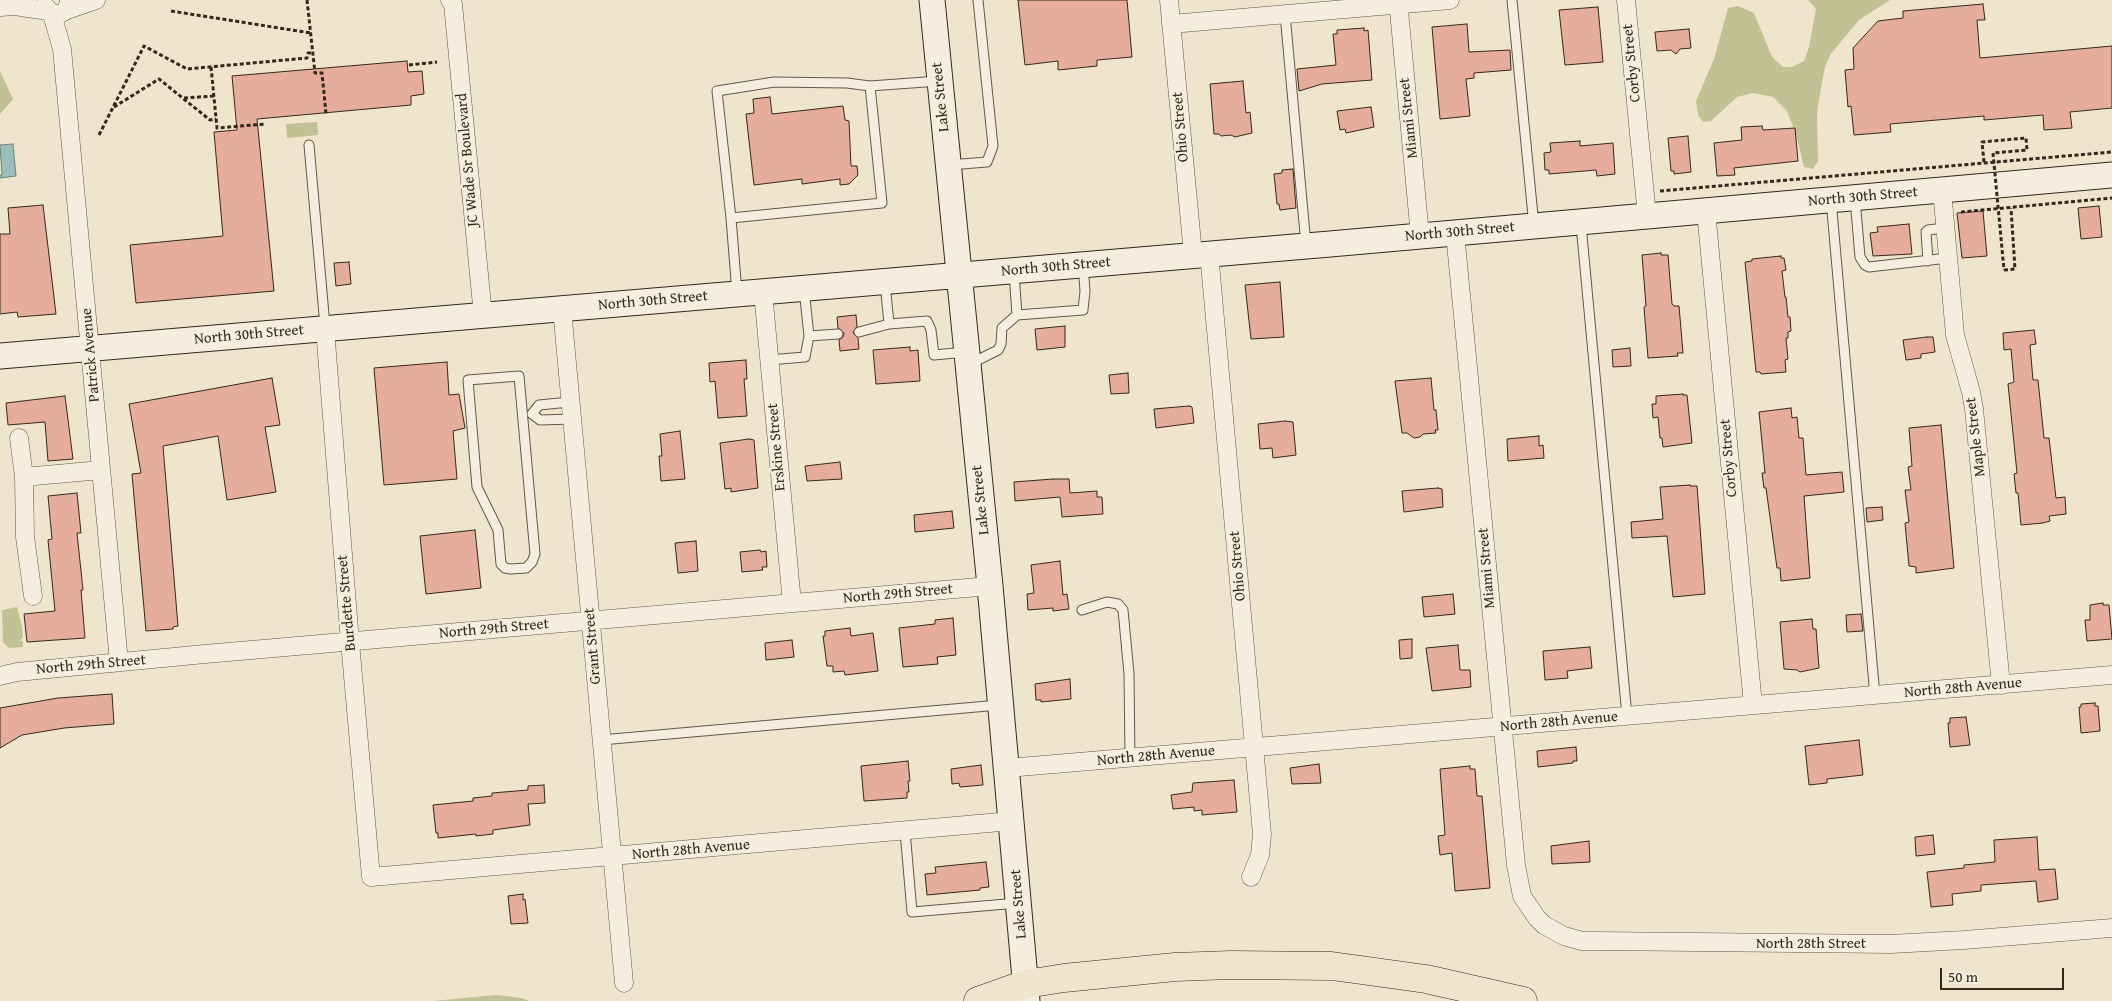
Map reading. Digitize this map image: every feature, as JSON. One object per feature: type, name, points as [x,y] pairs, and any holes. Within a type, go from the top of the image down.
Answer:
[{"type":"highway","points":[[978,1001],[1027,992],[1064,978],[1207,965],[1332,966],[1426,979],[1523,1001]]},
{"type":"main road","name":"Lake Street","points":[[932,0],[990,586],[1027,992]]},
{"type":"main road","name":"North 30th Street","points":[[0,356],[1581,222],[1646,204],[1706,211],[1843,199],[1944,210],[2112,175]]},
{"type":"street","points":[[15,4],[58,8],[96,0]]},
{"type":"street","name":"Ohio Street","points":[[1169,0],[1201,254],[1255,748],[1262,834],[1260,855],[1251,877]]},
{"type":"street","points":[[1171,24],[1398,2],[1450,0]]},
{"type":"street","name":"Corby Street","points":[[1626,0],[1646,204]]},
{"type":"street","name":"JC Wade Sr Boulevard","points":[[453,1],[483,316]]},
{"type":"street","name":"Miami Street","points":[[1398,2],[1420,236]]},
{"type":"street","name":"Patrick Avenue","points":[[58,8],[119,662]]},
{"type":"street","name":"Maple Street","points":[[1944,210],[1956,342],[1971,392],[1974,409],[2002,685]]},
{"type":"street","name":"Corby Street","points":[[1706,211],[1753,706]]},
{"type":"street","name":"Miami Street","points":[[1455,233],[1516,865],[1520,889],[1525,901]]},
{"type":"street","name":"Erskine Street","points":[[763,292],[792,603]]},
{"type":"street","name":"Grant Street","points":[[562,309],[624,983]]},
{"type":"street","name":"Burdette Street","points":[[325,329],[371,878]]},
{"type":"street","points":[[19,438],[24,477],[25,537],[33,596]]},
{"type":"street","points":[[24,477],[102,470]]},
{"type":"street","name":"North 29th Street","points":[[0,676],[17,672],[119,662],[990,586]]},
{"type":"street","name":"North 28th Avenue","points":[[1007,768],[2112,675]]},
{"type":"street","name":"North 28th Avenue","points":[[371,878],[1012,822]]},
{"type":"street","name":"North 28th Street","points":[[1525,901],[1537,918],[1551,930],[1564,936],[1586,941],[1891,944],[2112,928]]},
{"type":"lane","points":[[948,165],[987,162],[993,146],[978,0]]},
{"type":"lane","points":[[1512,0],[1534,226]]},
{"type":"lane","points":[[1285,14],[1306,246]]},
{"type":"lane","points":[[737,294],[717,91],[774,82],[847,83],[870,86],[940,80]]},
{"type":"lane","points":[[731,218],[882,203],[870,86]]},
{"type":"lane","points":[[310,145],[325,329]]},
{"type":"lane","points":[[1843,199],[1860,257],[1865,265],[1869,267],[1948,258]]},
{"type":"lane","points":[[1843,199],[1875,696]]},
{"type":"lane","points":[[1928,261],[1926,232],[1944,210]]},
{"type":"lane","points":[[1581,222],[1627,716]]},
{"type":"lane","points":[[859,332],[889,324],[927,321],[931,330],[934,355],[967,359],[998,350],[1001,344],[1002,328],[1017,315],[1083,310],[1085,291],[1082,264]]},
{"type":"lane","points":[[1014,270],[1017,315]]},
{"type":"lane","points":[[884,282],[889,324]]},
{"type":"lane","points":[[769,360],[805,357],[809,336],[804,289]]},
{"type":"lane","points":[[809,336],[838,334]]},
{"type":"lane","points":[[519,376],[527,414],[535,554],[532,562],[526,568],[511,570],[502,564],[498,530],[477,487],[468,380],[519,376]]},
{"type":"lane","points":[[527,414],[539,405],[571,410]]},
{"type":"lane","points":[[527,414],[540,420],[571,410]]},
{"type":"lane","points":[[1082,610],[1107,602],[1118,604],[1123,610],[1129,674],[1130,758]]},
{"type":"lane","points":[[601,740],[1000,705]]},
{"type":"lane","points":[[905,831],[912,912],[1019,903]]},
{"type":"path","points":[[307,0],[314,73],[322,73],[326,114]]},
{"type":"path","points":[[170,11],[311,33]]},
{"type":"path","points":[[99,135],[144,46],[187,69],[307,58],[308,53],[313,53]]},
{"type":"path","points":[[409,65],[437,62]]},
{"type":"path","points":[[211,67],[217,128],[266,124]]},
{"type":"path","points":[[113,107],[159,79],[210,120],[216,119]]},
{"type":"path","points":[[183,98],[214,96]]},
{"type":"path","points":[[1984,162],[1982,142],[2026,138],[2027,150],[1993,153],[2004,270],[2015,269],[2011,208]]},
{"type":"path","points":[[1646,204],[1984,162],[2112,152]]},
{"type":"path","points":[[1944,210],[2011,208],[2112,198]]},
{"type":"green space","points":[[1808,0],[1890,0],[1859,20],[1830,55],[1825,67],[1819,99],[1817,114],[1818,161],[1813,169],[1804,167],[1796,134],[1787,111],[1773,97],[1753,93],[1737,97],[1711,121],[1703,122],[1698,115],[1696,101],[1714,59],[1728,8],[1738,6],[1754,13],[1772,57],[1783,67],[1792,67],[1804,61],[1809,47],[1816,9]]},
{"type":"green space","points":[[0,71],[13,99],[0,114]]},
{"type":"green space","points":[[317,122],[318,135],[287,138],[286,124]]},
{"type":"green space","points":[[17,607],[22,627],[23,637],[20,640],[23,642],[23,647],[9,648],[3,642],[2,610]]},
{"type":"green space","points":[[496,995],[522,998],[529,1001],[433,1001]]},
{"type":"water","points":[[13,144],[16,176],[0,178],[0,175],[2,175],[0,145]]},
{"type":"building","points":[[1018,0],[1127,0],[1132,57],[1097,60],[1097,66],[1058,70],[1058,61],[1025,65]]},
{"type":"building","points":[[1983,4],[1985,20],[1977,20],[1980,58],[2112,46],[2112,108],[2070,112],[2072,128],[2044,130],[2043,115],[1984,120],[1984,116],[1890,124],[1891,132],[1854,135],[1851,106],[1848,107],[1845,70],[1854,69],[1853,48],[1878,21],[1903,18],[1903,11]]},
{"type":"building","points":[[1598,7],[1603,62],[1565,65],[1559,10]]},
{"type":"building","points":[[1467,24],[1469,52],[1510,50],[1511,70],[1474,73],[1474,78],[1466,79],[1470,116],[1440,119],[1432,27]]},
{"type":"building","points":[[1364,28],[1364,31],[1368,30],[1372,80],[1322,84],[1299,91],[1297,69],[1336,65],[1333,34],[1337,34],[1337,30]]},
{"type":"building","points":[[1689,29],[1691,48],[1680,49],[1676,54],[1671,50],[1657,51],[1655,32]]},
{"type":"building","points":[[407,61],[408,72],[422,71],[424,94],[411,96],[411,105],[257,119],[274,291],[136,303],[130,245],[223,236],[214,132],[237,130],[232,76]]},
{"type":"building","points":[[1243,81],[1246,113],[1250,112],[1252,133],[1235,137],[1214,134],[1210,84]]},
{"type":"building","points":[[770,97],[772,114],[843,106],[845,120],[849,121],[851,166],[857,166],[858,175],[849,184],[840,185],[840,179],[802,184],[802,179],[754,185],[746,114],[754,113],[753,99]]},
{"type":"building","points":[[1371,107],[1374,127],[1346,133],[1345,129],[1340,130],[1337,111]]},
{"type":"building","points":[[1762,126],[1763,130],[1795,128],[1798,161],[1734,168],[1735,175],[1717,176],[1714,143],[1742,140],[1741,127]]},
{"type":"building","points":[[1688,136],[1691,172],[1674,174],[1674,171],[1671,171],[1668,138]]},
{"type":"building","points":[[1580,141],[1580,146],[1613,143],[1615,174],[1597,176],[1596,170],[1549,174],[1549,170],[1545,170],[1544,153],[1551,152],[1550,143]]},
{"type":"building","points":[[1293,169],[1296,208],[1280,210],[1279,204],[1277,204],[1274,174],[1282,173],[1282,170]]},
{"type":"building","points":[[43,205],[56,314],[18,317],[17,312],[0,314],[0,234],[10,234],[8,208]]},
{"type":"building","points":[[2099,206],[2102,237],[2081,239],[2078,208]]},
{"type":"building","points":[[1983,211],[1987,256],[1962,258],[1957,213]]},
{"type":"building","points":[[1909,224],[1912,254],[1873,256],[1870,233],[1878,232],[1877,227]]},
{"type":"building","points":[[1661,253],[1661,255],[1668,255],[1672,304],[1679,306],[1683,353],[1677,353],[1678,356],[1648,358],[1642,255]]},
{"type":"building","points":[[1781,256],[1781,258],[1784,258],[1786,270],[1782,271],[1791,331],[1788,332],[1788,338],[1786,338],[1788,359],[1785,360],[1786,372],[1761,374],[1756,372],[1745,262],[1752,261],[1752,259]]},
{"type":"building","points":[[349,262],[351,284],[336,286],[334,263]]},
{"type":"building","points":[[1280,282],[1284,337],[1251,339],[1245,285]]},
{"type":"building","points":[[856,315],[857,326],[853,333],[858,338],[859,349],[840,351],[839,340],[843,337],[844,333],[838,328],[837,317]]},
{"type":"building","points":[[1065,326],[1065,347],[1037,350],[1035,329]]},
{"type":"building","points":[[2034,330],[2036,344],[2030,345],[2033,380],[2038,380],[2044,438],[2049,438],[2056,498],[2065,497],[2066,514],[2049,516],[2050,521],[2043,523],[2021,525],[2014,474],[2017,473],[2008,384],[2014,382],[2011,349],[2004,350],[2003,333]]},
{"type":"building","points":[[1933,337],[1935,352],[1921,354],[1921,358],[1906,360],[1903,340]]},
{"type":"building","points":[[910,347],[910,351],[918,350],[920,381],[876,384],[873,350]]},
{"type":"building","points":[[1630,348],[1631,366],[1613,367],[1612,350]]},
{"type":"building","points":[[746,360],[747,379],[744,379],[747,416],[718,418],[715,381],[710,382],[709,363]]},
{"type":"building","points":[[447,362],[449,395],[459,394],[465,428],[453,431],[457,479],[384,485],[374,368]]},
{"type":"building","points":[[1128,373],[1129,393],[1111,394],[1109,375]]},
{"type":"building","points":[[272,378],[280,425],[265,427],[276,492],[227,500],[218,436],[163,446],[178,626],[173,627],[173,629],[146,631],[132,474],[141,473],[129,404]]},
{"type":"building","points":[[1431,378],[1438,430],[1435,430],[1436,433],[1423,434],[1420,437],[1414,438],[1407,433],[1402,433],[1395,381]]},
{"type":"building","points":[[1687,395],[1692,443],[1663,447],[1658,417],[1653,418],[1652,404],[1656,404],[1656,396]]},
{"type":"building","points":[[65,396],[73,459],[48,461],[45,422],[8,425],[6,403]]},
{"type":"building","points":[[1192,407],[1194,423],[1156,428],[1154,409]]},
{"type":"building","points":[[1791,408],[1792,418],[1797,417],[1799,438],[1803,438],[1806,475],[1842,472],[1844,492],[1804,496],[1810,578],[1781,581],[1780,568],[1777,568],[1766,488],[1764,488],[1762,473],[1765,473],[1759,412]]},
{"type":"building","points":[[1293,422],[1296,455],[1273,458],[1272,448],[1260,449],[1258,424]]},
{"type":"building","points":[[1941,425],[1954,568],[1916,573],[1916,567],[1909,566],[1905,523],[1909,522],[1905,490],[1911,490],[1908,467],[1912,466],[1909,428]]},
{"type":"building","points":[[680,431],[685,479],[661,481],[659,456],[662,456],[660,434]]},
{"type":"building","points":[[1539,436],[1539,446],[1543,445],[1544,458],[1508,461],[1507,439]]},
{"type":"building","points":[[754,440],[758,488],[731,492],[731,488],[725,489],[720,443]]},
{"type":"building","points":[[840,462],[842,479],[807,481],[805,466]]},
{"type":"building","points":[[1069,479],[1070,493],[1097,491],[1097,497],[1102,497],[1103,514],[1062,517],[1060,497],[1015,501],[1014,482]]},
{"type":"building","points":[[1697,486],[1705,594],[1673,597],[1667,536],[1632,538],[1631,522],[1663,519],[1660,487]]},
{"type":"building","points":[[1442,489],[1443,507],[1404,512],[1402,491]]},
{"type":"building","points":[[77,493],[81,533],[77,533],[83,590],[81,590],[85,638],[27,642],[24,614],[55,611],[48,540],[52,539],[48,496]]},
{"type":"building","points":[[1882,507],[1883,520],[1867,522],[1866,508]]},
{"type":"building","points":[[952,511],[954,528],[915,532],[914,515]]},
{"type":"building","points":[[475,530],[481,588],[426,594],[420,536]]},
{"type":"building","points":[[696,541],[698,571],[678,573],[675,543]]},
{"type":"building","points":[[760,550],[761,552],[766,551],[767,567],[762,567],[763,570],[742,572],[740,552]]},
{"type":"building","points":[[1060,561],[1063,595],[1067,594],[1069,609],[1053,611],[1053,608],[1028,610],[1027,594],[1034,593],[1031,565]]},
{"type":"building","points":[[1453,594],[1455,614],[1424,617],[1422,597]]},
{"type":"building","points":[[2103,603],[2103,605],[2109,605],[2112,639],[2087,641],[2085,620],[2090,620],[2090,605]]},
{"type":"building","points":[[1861,614],[1863,631],[1847,632],[1846,615]]},
{"type":"building","points":[[953,618],[956,655],[937,657],[938,664],[903,667],[899,628],[935,624],[935,620]]},
{"type":"building","points":[[1812,619],[1813,629],[1816,629],[1819,668],[1800,672],[1784,669],[1780,622]]},
{"type":"building","points":[[850,628],[851,636],[873,633],[878,671],[845,675],[844,671],[833,672],[833,666],[827,666],[823,636],[825,636],[825,631]]},
{"type":"building","points":[[1412,639],[1412,658],[1400,659],[1399,640]]},
{"type":"building","points":[[792,640],[794,657],[766,660],[765,643]]},
{"type":"building","points":[[1458,645],[1460,670],[1470,670],[1471,687],[1432,691],[1426,648]]},
{"type":"building","points":[[1590,647],[1592,668],[1567,671],[1568,678],[1545,680],[1543,651]]},
{"type":"building","points":[[1070,679],[1071,699],[1041,702],[1041,700],[1036,700],[1035,684]]},
{"type":"building","points":[[112,694],[114,724],[64,728],[22,735],[0,748],[0,708],[58,698]]},
{"type":"building","points":[[2095,703],[2095,706],[2098,706],[2100,731],[2081,733],[2079,707],[2081,707],[2081,704]]},
{"type":"building","points":[[1966,717],[1970,745],[1950,747],[1948,723],[1950,723],[1950,718]]},
{"type":"building","points":[[1859,740],[1863,775],[1827,779],[1827,783],[1809,785],[1805,746]]},
{"type":"building","points":[[1576,747],[1577,761],[1538,767],[1537,751]]},
{"type":"building","points":[[908,761],[910,781],[908,781],[909,792],[907,792],[907,798],[864,801],[861,766]]},
{"type":"building","points":[[1319,764],[1321,783],[1292,784],[1290,768]]},
{"type":"building","points":[[981,765],[983,785],[960,787],[959,783],[952,784],[951,769]]},
{"type":"building","points":[[1470,766],[1470,769],[1475,769],[1477,796],[1482,796],[1490,888],[1455,891],[1452,853],[1440,855],[1438,836],[1445,835],[1440,769]]},
{"type":"building","points":[[1234,780],[1237,812],[1202,815],[1202,810],[1194,811],[1194,807],[1173,809],[1171,795],[1192,792],[1193,783]]},
{"type":"building","points":[[544,785],[545,803],[528,804],[530,825],[493,830],[493,834],[438,838],[433,805],[473,801],[473,798],[492,796],[492,793],[528,790],[528,786]]},
{"type":"building","points":[[1933,835],[1935,854],[1916,856],[1915,837]]},
{"type":"building","points":[[2037,837],[2039,870],[2055,869],[2058,899],[2038,902],[2036,881],[1981,885],[1981,891],[1952,894],[1953,905],[1931,907],[1927,872],[1964,868],[1964,865],[1995,862],[1994,840]]},
{"type":"building","points":[[1589,841],[1590,862],[1552,864],[1551,846]]},
{"type":"building","points":[[986,862],[989,887],[980,888],[980,890],[927,895],[925,874],[936,873],[935,867]]},
{"type":"building","points":[[523,894],[528,923],[511,924],[508,896]]}]
